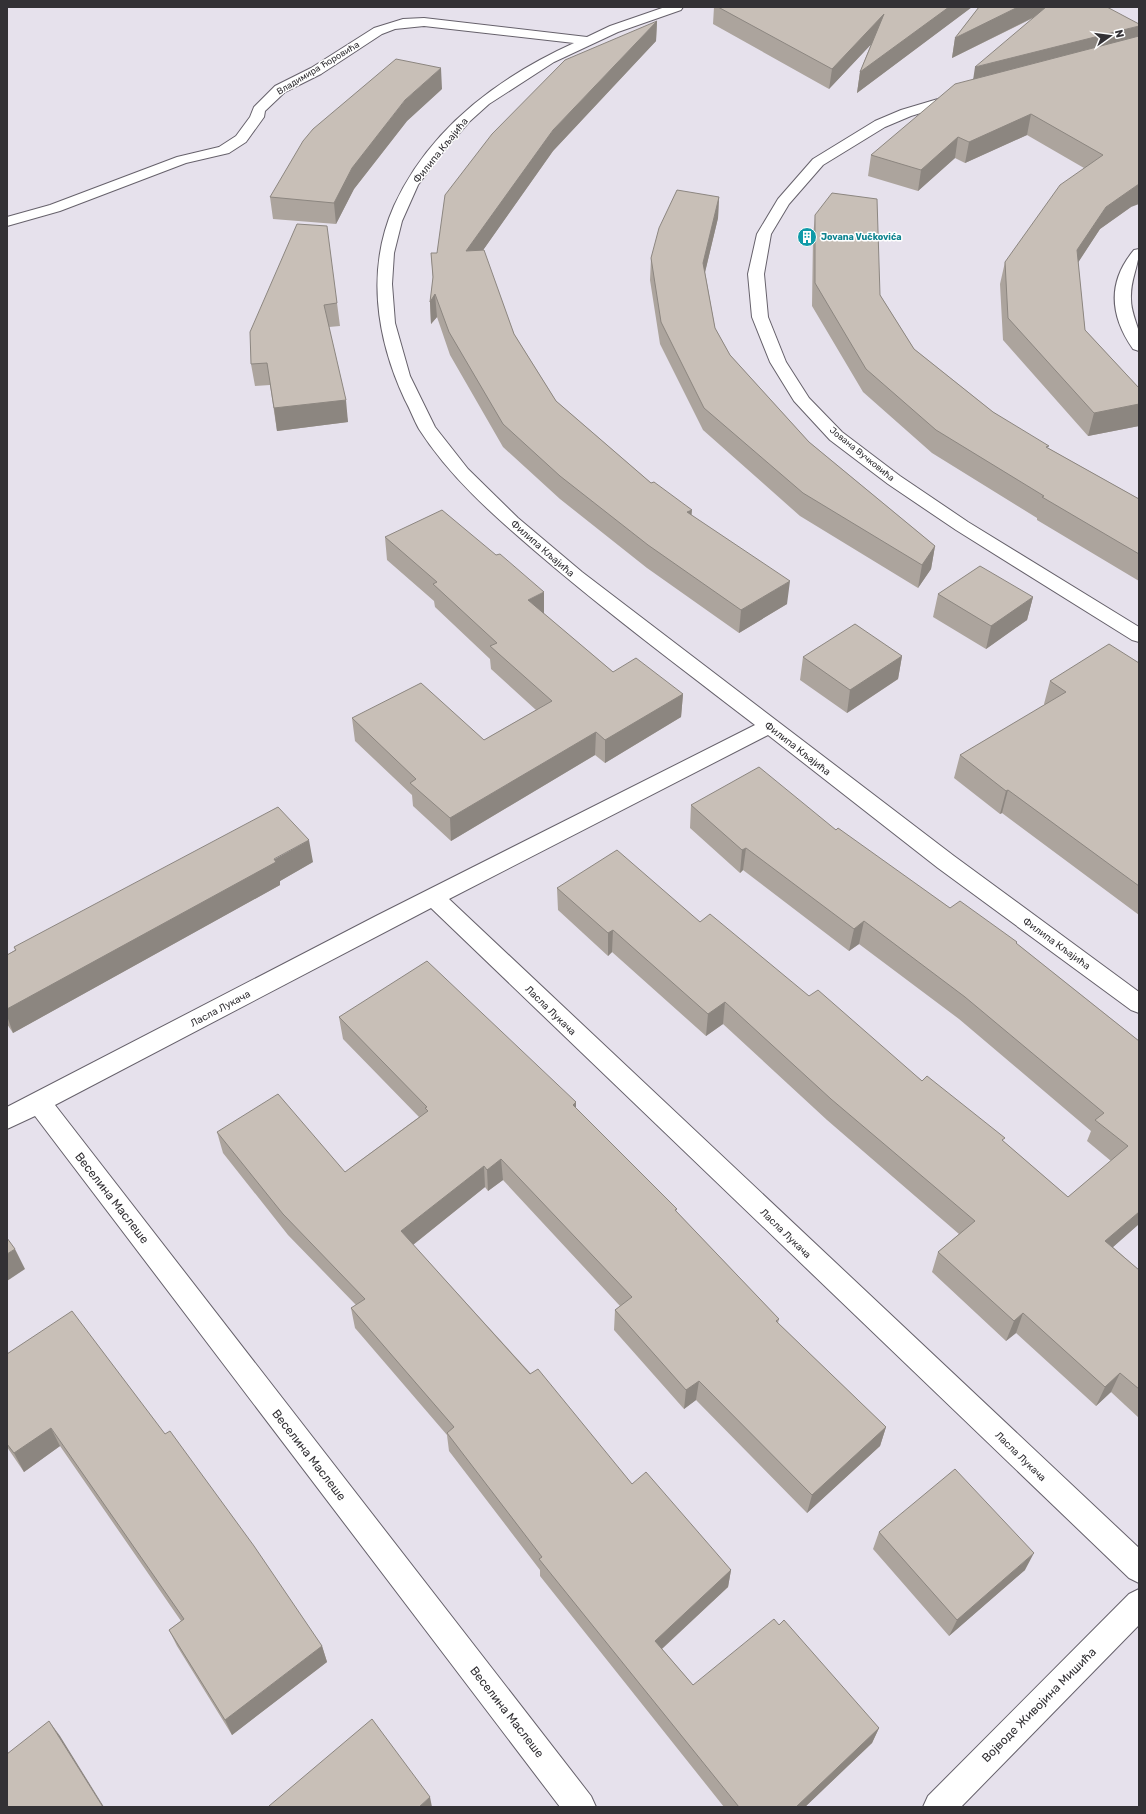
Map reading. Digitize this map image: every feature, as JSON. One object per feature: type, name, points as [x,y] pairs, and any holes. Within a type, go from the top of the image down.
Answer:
[{"type":"street","name":"Филипа Кљајића","points":[[677,7],[614,29],[549,59],[484,101],[464,119],[437,150],[416,179],[395,221],[387,253],[384,284],[387,323],[402,376],[427,428],[462,473],[512,522],[575,576],[946,862],[1139,1004]]},
{"type":"street","name":"Владимира Ћоровића","points":[[7,222],[55,208],[150,171],[224,150],[241,139],[247,132],[259,110],[280,89],[316,71],[374,33],[387,27],[408,22],[430,21],[464,27],[589,41]]},
{"type":"street","name":"Јована Вучковића","points":[[972,93],[906,113],[880,124],[818,162],[783,202],[764,234],[756,274],[760,317],[778,362],[802,401],[836,436],[894,480],[956,522],[1139,636]]},
{"type":"street","points":[[1139,253],[1127,270],[1123,300],[1126,320],[1139,346]]},
{"type":"street","name":"Ласла Лукача","points":[[7,1120],[433,897],[770,726]]},
{"type":"street","name":"Ласла Лукача","points":[[433,897],[1139,1568]]},
{"type":"street","name":"Веселина Маслеше","points":[[39,1103],[580,1807]]},
{"type":"street","name":"Војводе Живојина Мишића","points":[[939,1807],[1139,1604]]},
{"type":"building","points":[[718,7],[949,7],[860,72],[884,14],[832,69]]},
{"type":"building","points":[[979,7],[1018,7],[955,38]]},
{"type":"building","points":[[1046,7],[1107,7],[1139,24],[1139,26],[975,67]]},
{"type":"building","points":[[657,21],[553,130],[466,251],[484,250],[514,334],[556,401],[651,483],[654,482],[692,510],[687,512],[790,581],[741,610],[648,545],[560,476],[503,424],[449,332],[435,294],[430,302],[433,277],[431,253],[437,253],[445,195],[492,134],[565,60]]},
{"type":"building","points":[[1139,36],[1139,184],[1106,207],[1077,250],[1085,330],[1139,388],[1139,404],[1094,413],[1008,318],[1005,262],[1060,185],[1103,155],[1031,114],[969,142],[958,137],[921,170],[871,155],[955,84]]},
{"type":"building","points":[[396,59],[441,68],[405,100],[352,168],[334,203],[270,197],[303,141],[313,129]]},
{"type":"building","points":[[677,190],[719,197],[703,263],[715,328],[730,355],[809,442],[935,546],[922,565],[803,493],[704,408],[661,322],[651,258],[659,228]]},
{"type":"building","points":[[832,193],[877,199],[880,295],[914,349],[993,412],[1049,446],[1046,447],[1139,499],[1139,554],[1042,497],[1044,496],[936,430],[866,369],[815,283],[815,215]]},
{"type":"building","points":[[297,224],[327,226],[337,303],[324,305],[346,400],[274,408],[267,363],[251,364],[250,332]]},
{"type":"building","points":[[442,510],[496,555],[500,554],[544,592],[528,600],[613,672],[636,658],[683,694],[605,740],[596,732],[450,818],[410,783],[416,779],[352,718],[421,683],[484,740],[552,701],[490,646],[497,643],[433,584],[437,582],[385,537]]},
{"type":"building","points":[[980,566],[1033,597],[991,626],[938,594]]},
{"type":"building","points":[[855,624],[902,656],[850,690],[803,657]]},
{"type":"building","points":[[1109,644],[1139,663],[1139,886],[1008,790],[1006,791],[960,755],[1066,692],[1050,681]]},
{"type":"building","points":[[759,767],[836,830],[838,828],[950,908],[960,901],[1017,942],[1016,943],[1139,1041],[1139,1212],[1105,1241],[1139,1270],[1139,1389],[1120,1373],[1105,1387],[1023,1313],[1014,1321],[938,1252],[975,1221],[831,1099],[725,1002],[708,1014],[613,930],[608,933],[557,888],[617,850],[700,922],[710,914],[809,996],[818,990],[922,1081],[927,1076],[1005,1138],[1002,1140],[1068,1197],[1128,1146],[1095,1120],[1104,1113],[965,997],[864,921],[854,929],[746,848],[742,850],[691,805]]},
{"type":"building","points":[[278,807],[309,840],[274,859],[276,862],[7,1009],[7,955],[16,950],[14,947]]},
{"type":"building","points":[[427,961],[576,1102],[573,1105],[677,1209],[675,1210],[779,1319],[776,1321],[886,1427],[812,1495],[699,1381],[686,1390],[615,1310],[632,1297],[501,1159],[487,1170],[484,1166],[401,1231],[530,1374],[538,1369],[632,1484],[646,1472],[731,1570],[655,1641],[693,1685],[774,1619],[779,1625],[784,1620],[879,1728],[796,1807],[739,1807],[539,1559],[542,1557],[447,1433],[454,1427],[351,1308],[365,1299],[283,1214],[217,1132],[278,1094],[345,1172],[428,1111],[425,1108],[427,1107],[339,1017]]},
{"type":"building","points":[[7,1238],[15,1249],[7,1254]]},
{"type":"building","points":[[72,1311],[165,1434],[170,1431],[254,1546],[322,1646],[225,1720],[169,1630],[184,1619],[51,1428],[14,1453],[7,1444],[7,1354]]},
{"type":"building","points":[[955,1469],[1034,1553],[957,1620],[879,1532]]},
{"type":"building","points":[[372,1719],[430,1797],[419,1807],[269,1806]]},
{"type":"building","points":[[49,1721],[103,1807],[7,1807],[7,1754]]},
{"type":"place","name":"Jovana Vučkovića","points":[[807,237]]}]
